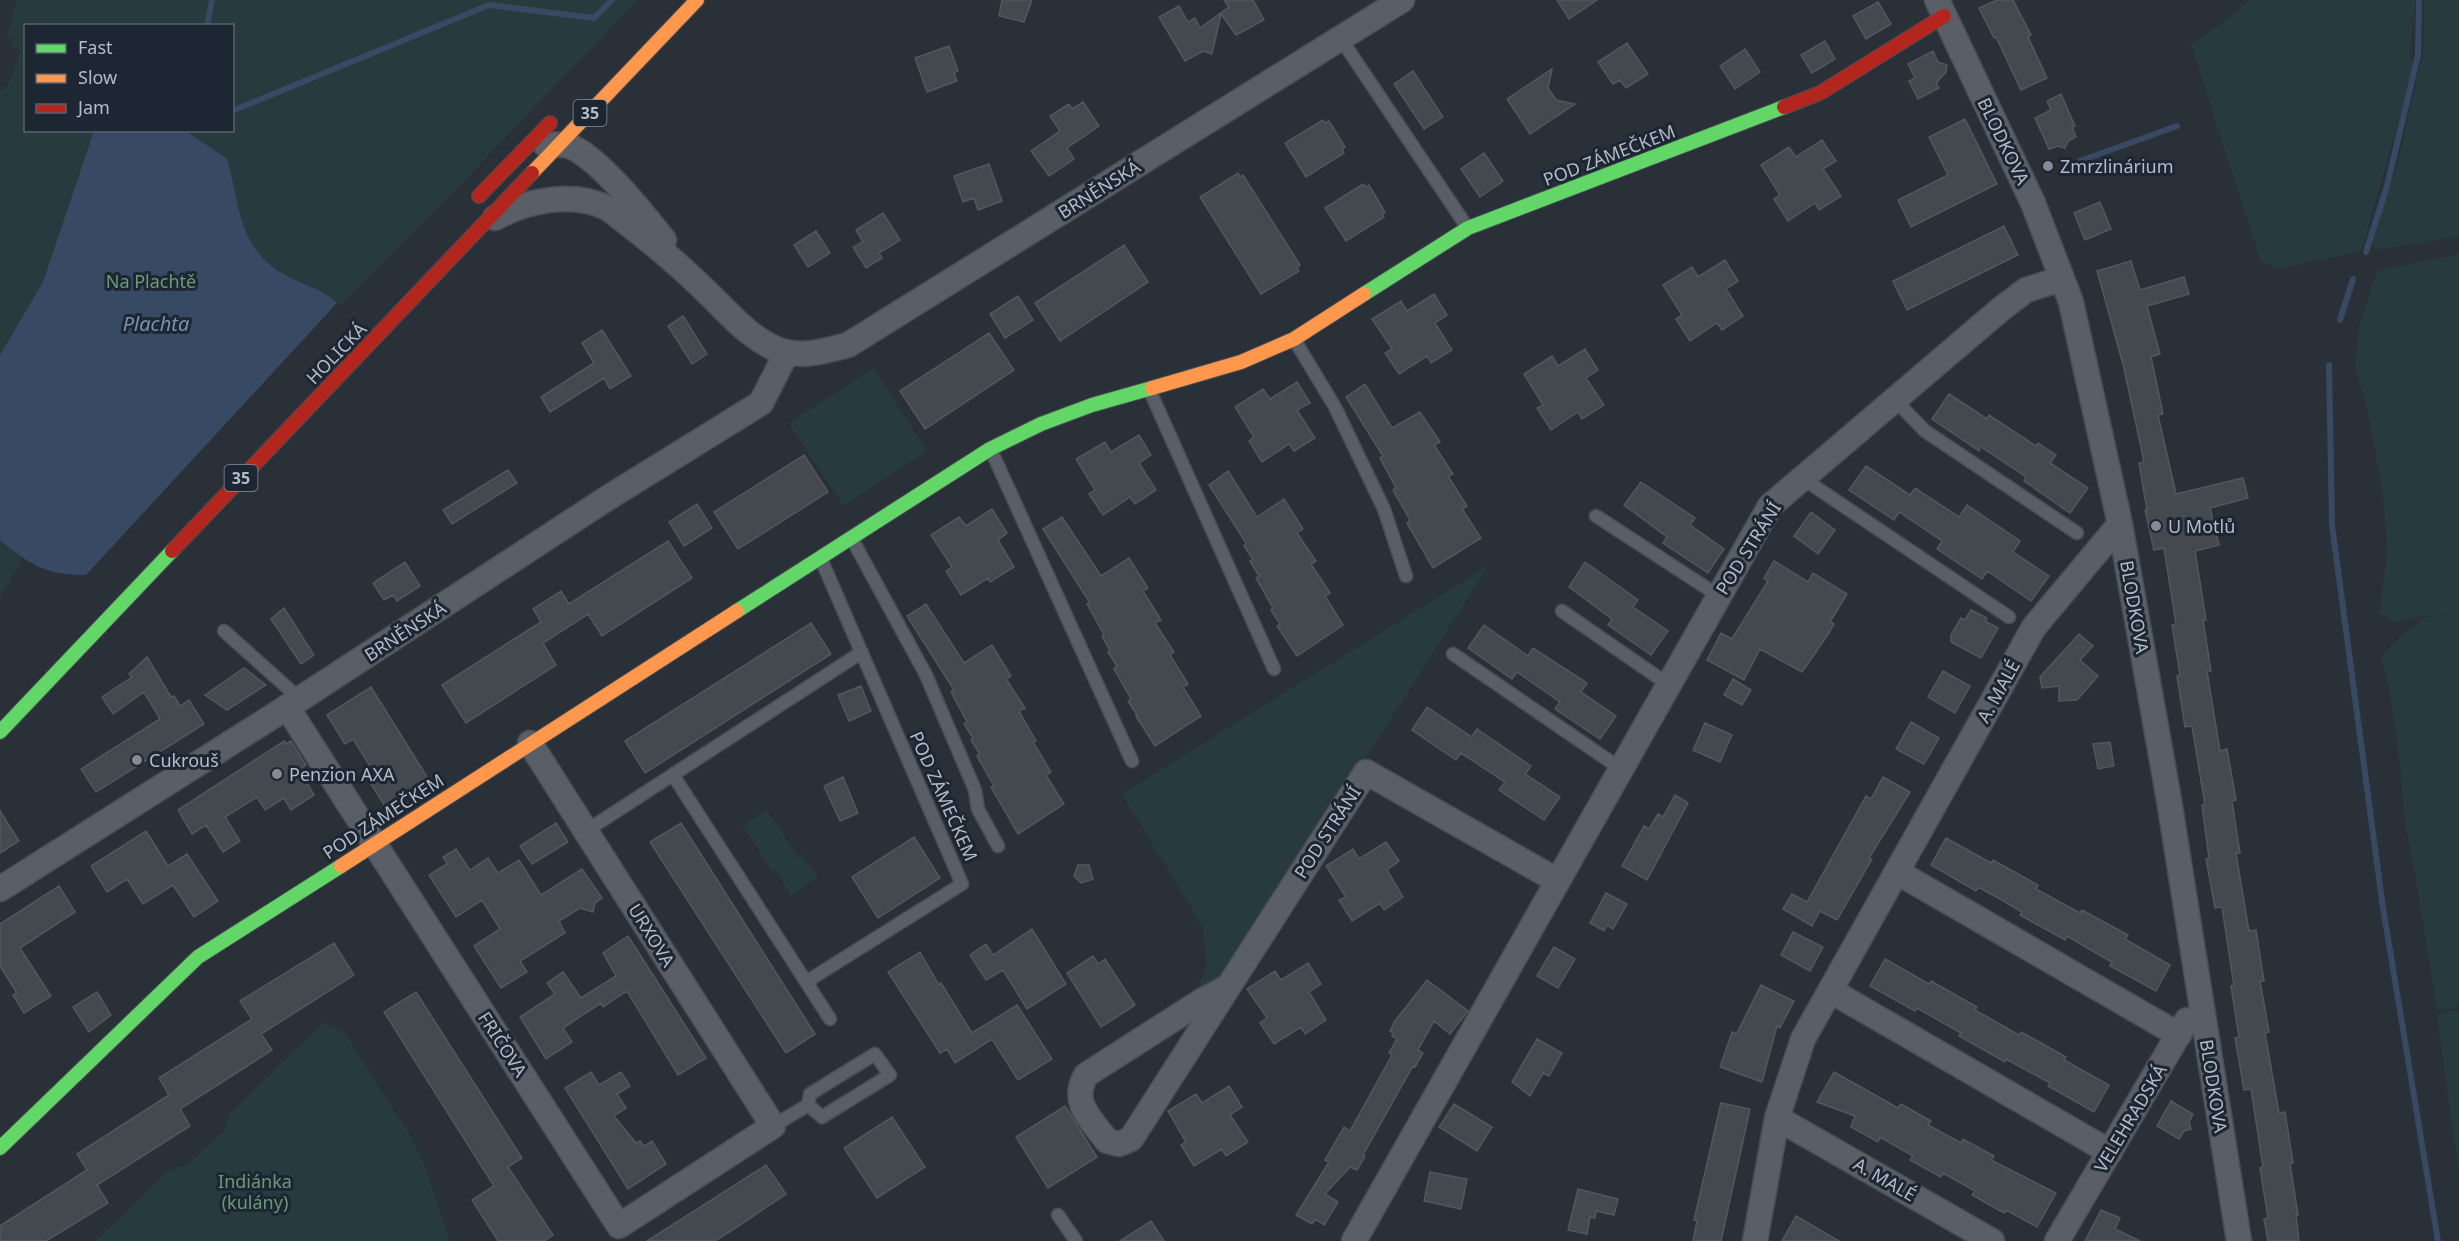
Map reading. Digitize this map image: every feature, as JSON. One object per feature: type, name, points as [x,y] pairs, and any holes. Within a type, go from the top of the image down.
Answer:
[{"type":"street","name":"HOLICKÁ","points":[[0,732],[476,216],[560,145],[697,0]]},
{"type":"street","name":"BRNĚNSKÁ","points":[[476,216],[498,216],[532,203],[569,199],[604,207],[641,234],[701,286],[743,328],[774,347],[787,352],[817,352],[848,345],[1402,0]]},
{"type":"street","name":"POD ZÁMEČKEM","points":[[0,1148],[198,957],[990,449],[1061,417],[1241,362],[1294,339],[1468,228],[1820,93],[1940,8]]},
{"type":"street","name":"BLODKOVA","points":[[1940,8],[2034,203],[2071,302],[2120,524],[2169,800],[2239,1241]]},
{"type":"street","name":"HOLICKÁ","points":[[476,216],[518,155],[561,112]]},
{"type":"street","name":"BRNĚNSKÁ","points":[[590,112],[581,136],[583,146],[591,160]]},
{"type":"street","name":"BRNĚNSKÁ","points":[[560,145],[576,148],[591,160],[635,205],[701,286]]},
{"type":"street","points":[[518,155],[536,147],[560,145]]},
{"type":"street","name":"POD STRÁNÍ","points":[[1354,1241],[1770,506],[2026,290],[2061,279]]},
{"type":"street","name":"BRNĚNSKÁ","points":[[0,889],[294,703],[606,499],[761,403],[787,352]]},
{"type":"street","name":"A. MALÉ","points":[[1755,1241],[1777,1118],[1803,1039],[2034,627],[2120,524]]},
{"type":"street","name":"FRIČOVA","points":[[294,703],[374,843],[620,1226],[773,1126]]},
{"type":"street","name":"URXOVA","points":[[530,743],[773,1126]]},
{"type":"street","name":"POD STRÁNÍ","points":[[1228,987],[1200,1002],[1086,1075],[1080,1086],[1079,1100],[1107,1142],[1119,1144],[1131,1139],[1366,772],[1558,881]]},
{"type":"street","points":[[1897,872],[2179,1035]]},
{"type":"street","points":[[1831,991],[2110,1152]]},
{"type":"street","name":"VELEHRADSKÁ","points":[[2058,1241],[2179,1035],[2200,994]]},
{"type":"street","name":"A. MALÉ","points":[[1777,1118],[1992,1241]]},
{"type":"lane","points":[[1341,39],[1468,228]]},
{"type":"lane","points":[[1294,339],[1335,407],[1384,509],[1406,576]]},
{"type":"lane","points":[[1149,389],[1274,669]]},
{"type":"lane","points":[[1895,399],[1924,430],[2077,533]]},
{"type":"lane","points":[[990,449],[1132,761]]},
{"type":"lane","points":[[1802,478],[2009,617]]},
{"type":"lane","points":[[1596,516],[1719,596]]},
{"type":"lane","name":"POD ZÁMEČKEM","points":[[852,538],[926,675],[975,790],[978,809],[998,846]]},
{"type":"lane","name":"POD ZÁMEČKEM","points":[[806,982],[962,884],[821,558]]},
{"type":"lane","points":[[1562,611],[1669,685]]},
{"type":"lane","points":[[224,631],[294,703]]},
{"type":"lane","points":[[586,831],[862,652]]},
{"type":"lane","points":[[1453,654],[1621,769]]},
{"type":"lane","points":[[673,775],[830,1019]]},
{"type":"lane","points":[[773,1126],[808,1105],[810,1094],[875,1054],[890,1075],[822,1117],[808,1105]]},
{"type":"lane","points":[[1058,1215],[1076,1241]]},
{"type":"green space","name":"Na Plachtě","points":[[16,0],[637,0],[445,201],[342,304],[337,303],[0,539],[0,92],[9,83],[21,50],[11,46],[13,39],[7,37]]},
{"type":"green space","points":[[2250,0],[2416,0],[2409,54],[2415,65],[2361,251],[2276,269],[2260,260],[2191,44],[2228,19]]},
{"type":"green space","points":[[2424,0],[2459,0],[2459,236],[2380,250],[2369,244],[2396,170],[2424,48]]},
{"type":"green space","points":[[2459,254],[2459,1007],[2437,1010],[2406,828],[2397,739],[2381,657],[2402,634],[2427,617],[2446,614],[2417,617],[2396,623],[2380,613],[2387,552],[2383,494],[2367,409],[2355,367],[2359,326],[2377,271]]},
{"type":"green space","points":[[874,368],[927,451],[843,506],[789,423]]},
{"type":"green space","points":[[0,540],[22,558],[0,599]]},
{"type":"green space","points":[[1488,566],[1229,974],[1195,993],[1207,966],[1203,927],[1122,794]]},
{"type":"green space","points":[[767,810],[797,856],[795,858],[801,855],[818,877],[791,895],[776,870],[773,872],[743,826]]},
{"type":"green space","points":[[2448,1011],[2459,1011],[2459,1175],[2437,1015]]},
{"type":"green space","name":"Indiánka (kulány)","points":[[323,1023],[344,1032],[411,1137],[422,1158],[450,1241],[96,1241],[168,1171],[188,1164],[223,1132],[230,1114]]},
{"type":"water","name":"Plachta","points":[[94,132],[187,132],[227,159],[243,224],[258,252],[269,264],[285,275],[318,290],[337,303],[86,575],[60,573],[39,567],[0,540],[0,355],[43,282]]},
{"type":"building","points":[[1002,0],[1032,0],[1024,22],[999,16]]},
{"type":"building","points":[[1224,0],[1253,0],[1264,20],[1236,35],[1221,14],[1212,54],[1203,51],[1185,61],[1159,17],[1179,6],[1188,22],[1195,18],[1200,28],[1229,7]]},
{"type":"building","points":[[1557,0],[1597,0],[1569,19]]},
{"type":"building","points":[[1997,0],[2013,0],[2031,35],[2028,37],[2047,78],[2021,90],[1996,37],[1994,38],[1979,8]]},
{"type":"building","points":[[1878,2],[1891,24],[1866,39],[1853,16]]},
{"type":"building","points":[[1825,41],[1835,59],[1812,73],[1801,55]]},
{"type":"building","points":[[1627,43],[1648,74],[1626,88],[1620,80],[1613,84],[1598,62]]},
{"type":"building","points":[[949,46],[958,71],[954,73],[957,81],[927,92],[915,58]]},
{"type":"building","points":[[1745,49],[1760,72],[1735,89],[1720,66]]},
{"type":"building","points":[[1933,51],[1938,62],[1947,65],[1946,72],[1936,83],[1939,88],[1918,99],[1909,81],[1915,78],[1908,64]]},
{"type":"building","points":[[1552,69],[1548,88],[1556,100],[1575,104],[1530,134],[1507,99]]},
{"type":"building","points":[[1413,71],[1443,117],[1424,129],[1394,84]]},
{"type":"building","points":[[2061,94],[2075,126],[2072,127],[2076,137],[2068,141],[2065,148],[2058,146],[2049,149],[2035,118],[2051,110],[2047,101]]},
{"type":"building","points":[[1083,102],[1099,126],[1067,148],[1074,159],[1049,176],[1031,151],[1060,131],[1050,116],[1069,104],[1072,109]]},
{"type":"building","points":[[1965,119],[1997,184],[1911,227],[1898,200],[1948,175],[1929,137]]},
{"type":"building","points":[[1323,120],[1325,123],[1329,121],[1345,147],[1342,150],[1344,153],[1306,177],[1285,143]]},
{"type":"building","points":[[1822,140],[1836,161],[1823,169],[1841,196],[1819,210],[1815,203],[1788,221],[1774,199],[1780,195],[1761,165],[1789,147],[1796,157]]},
{"type":"building","points":[[1484,153],[1503,181],[1480,197],[1461,169]]},
{"type":"building","points":[[989,164],[1002,201],[978,210],[974,198],[963,202],[954,176]]},
{"type":"building","points":[[1238,173],[1240,177],[1243,175],[1300,265],[1297,267],[1299,271],[1261,294],[1200,197]]},
{"type":"building","points":[[1363,184],[1366,187],[1369,185],[1385,212],[1382,214],[1384,217],[1346,241],[1325,208]]},
{"type":"building","points":[[2100,202],[2111,229],[2085,240],[2074,213]]},
{"type":"building","points":[[883,213],[900,240],[879,253],[882,258],[866,268],[853,247],[863,242],[856,230]]},
{"type":"building","points":[[2004,226],[2018,255],[1907,310],[1893,281]]},
{"type":"building","points":[[816,231],[830,253],[808,267],[794,245]]},
{"type":"building","points":[[1124,245],[1148,282],[1060,341],[1035,303]]},
{"type":"building","points":[[1725,260],[1738,281],[1726,289],[1743,316],[1722,330],[1717,323],[1690,341],[1676,319],[1682,315],[1663,285],[1692,267],[1698,277]]},
{"type":"building","points":[[2131,261],[2140,290],[2184,277],[2189,294],[2147,306],[2160,354],[2151,357],[2163,414],[2158,415],[2176,494],[2243,478],[2248,498],[2210,508],[2219,545],[2195,551],[2206,620],[2203,620],[2211,671],[2207,671],[2220,751],[2227,749],[2236,800],[2232,801],[2240,853],[2236,853],[2249,931],[2256,930],[2264,981],[2260,981],[2269,1032],[2265,1033],[2279,1113],[2285,1112],[2293,1163],[2290,1163],[2298,1215],[2296,1215],[2299,1241],[2268,1241],[2264,1219],[2268,1218],[2260,1168],[2263,1167],[2251,1089],[2244,1090],[2235,1038],[2239,1037],[2231,986],[2234,986],[2222,907],[2215,908],[2206,859],[2209,858],[2202,805],[2205,805],[2192,726],[2185,727],[2177,676],[2180,675],[2172,625],[2176,624],[2164,548],[2154,550],[2145,510],[2147,510],[2139,463],[2144,462],[2141,447],[2123,364],[2097,271]]},
{"type":"building","points":[[1434,294],[1447,315],[1435,323],[1452,350],[1431,363],[1427,356],[1399,374],[1385,353],[1392,349],[1372,319],[1401,301],[1407,311]]},
{"type":"building","points":[[1018,296],[1033,320],[1005,338],[990,314]]},
{"type":"building","points":[[683,316],[707,354],[692,364],[668,326]]},
{"type":"building","points":[[602,330],[631,376],[610,389],[604,378],[550,412],[541,397],[594,363],[582,343]]},
{"type":"building","points":[[989,333],[1014,370],[925,429],[900,391]]},
{"type":"building","points":[[1585,349],[1598,370],[1586,378],[1604,405],[1582,419],[1578,412],[1551,430],[1537,408],[1543,405],[1524,374],[1552,356],[1558,366]]},
{"type":"building","points":[[1297,382],[1310,403],[1297,410],[1315,438],[1294,451],[1289,444],[1262,462],[1249,441],[1254,437],[1235,407],[1263,389],[1270,399]]},
{"type":"building","points":[[1365,384],[1392,428],[1420,412],[1440,442],[1434,445],[1453,474],[1448,476],[1467,506],[1462,509],[1481,538],[1433,568],[1407,523],[1410,520],[1393,490],[1396,488],[1380,458],[1383,456],[1346,397]]},
{"type":"building","points":[[1949,394],[1987,419],[1989,415],[2036,446],[2038,443],[2056,455],[2050,463],[2088,488],[2070,513],[2024,481],[2026,477],[1981,447],[1979,451],[1932,419]]},
{"type":"building","points":[[1139,435],[1151,455],[1139,463],[1156,490],[1135,504],[1130,497],[1103,515],[1089,494],[1095,490],[1076,459],[1105,442],[1111,452]]},
{"type":"building","points":[[804,455],[828,492],[738,549],[714,512]]},
{"type":"building","points":[[1866,466],[1910,495],[1915,488],[1959,517],[1967,505],[2020,541],[2013,552],[2049,576],[2031,601],[1987,571],[1982,579],[1937,549],[1942,541],[1899,512],[1894,520],[1849,490]]},
{"type":"building","points":[[508,470],[517,483],[452,524],[443,510]]},
{"type":"building","points":[[1228,471],[1257,517],[1284,499],[1303,529],[1297,533],[1316,561],[1311,564],[1330,593],[1325,596],[1343,625],[1297,656],[1277,626],[1280,624],[1256,578],[1259,576],[1250,561],[1253,559],[1244,546],[1246,543],[1209,485]]},
{"type":"building","points":[[1641,482],[1695,518],[1690,525],[1724,549],[1708,573],[1663,543],[1667,537],[1624,505]]},
{"type":"building","points":[[697,504],[712,528],[684,546],[669,522]]},
{"type":"building","points":[[992,509],[1007,533],[998,540],[1014,567],[990,582],[988,578],[961,595],[946,571],[952,567],[931,535],[959,517],[966,526]]},
{"type":"building","points":[[1811,512],[1835,530],[1818,554],[1794,536]]},
{"type":"building","points":[[1062,517],[1101,576],[1129,558],[1148,588],[1143,591],[1161,620],[1155,623],[1174,652],[1170,655],[1188,684],[1183,687],[1201,716],[1155,746],[1128,701],[1131,699],[1114,669],[1117,666],[1108,652],[1110,651],[1102,636],[1104,635],[1087,604],[1090,603],[1043,529]]},
{"type":"building","points":[[668,541],[692,578],[602,636],[588,614],[543,643],[556,665],[466,723],[442,685],[541,622],[533,609],[561,591],[569,604]]},
{"type":"building","points":[[1774,561],[1808,582],[1813,573],[1847,594],[1830,622],[1834,624],[1802,672],[1760,649],[1744,680],[1707,660],[1721,633],[1732,639],[1768,581],[1764,578]]},
{"type":"building","points":[[405,562],[420,586],[397,601],[393,595],[384,600],[373,583]]},
{"type":"building","points":[[1585,562],[1638,600],[1633,607],[1668,631],[1651,655],[1608,625],[1612,619],[1569,587]]},
{"type":"building","points":[[926,604],[964,663],[992,645],[1011,676],[1006,679],[1025,708],[1019,711],[1036,741],[1033,742],[1051,772],[1046,775],[1064,804],[1018,834],[991,787],[994,786],[977,756],[980,754],[964,724],[967,722],[951,692],[954,690],[907,616]]},
{"type":"building","points":[[284,608],[314,655],[301,664],[271,619]]},
{"type":"building","points":[[1971,610],[1987,618],[1985,621],[1998,628],[1981,658],[1951,642],[1951,635],[1961,618],[1965,620]]},
{"type":"building","points":[[811,623],[831,654],[645,773],[625,741]]},
{"type":"building","points":[[1484,625],[1528,656],[1533,648],[1587,683],[1581,692],[1616,716],[1600,739],[1555,709],[1560,702],[1517,672],[1512,679],[1468,648]]},
{"type":"building","points":[[2079,634],[2093,646],[2080,660],[2098,676],[2077,700],[2059,701],[2059,686],[2042,688],[2040,677]]},
{"type":"building","points":[[147,657],[171,697],[174,696],[180,706],[189,700],[204,724],[96,792],[81,769],[160,719],[144,692],[113,714],[102,697],[132,677],[129,674]]},
{"type":"building","points":[[244,668],[266,685],[227,710],[205,695]]},
{"type":"building","points":[[1943,671],[1970,686],[1955,713],[1928,697]]},
{"type":"building","points":[[1733,679],[1751,690],[1742,705],[1724,695]]},
{"type":"building","points":[[861,686],[871,711],[849,721],[838,695]]},
{"type":"building","points":[[371,687],[429,780],[386,808],[368,779],[375,774],[353,739],[345,744],[327,715]]},
{"type":"building","points":[[1427,707],[1472,737],[1477,729],[1531,766],[1525,774],[1560,797],[1544,820],[1499,790],[1505,782],[1461,753],[1456,760],[1412,730]]},
{"type":"building","points":[[1911,722],[1939,738],[1924,764],[1896,749]]},
{"type":"building","points":[[1705,723],[1732,735],[1720,762],[1693,750]]},
{"type":"building","points":[[284,741],[286,744],[291,741],[306,765],[301,768],[310,781],[307,783],[314,795],[291,810],[284,798],[265,810],[257,797],[225,817],[240,841],[223,852],[206,825],[192,834],[178,810]]},
{"type":"building","points":[[2110,742],[2114,766],[2098,769],[2093,744]]},
{"type":"building","points":[[843,777],[858,813],[840,821],[824,786]]},
{"type":"building","points":[[1883,777],[1910,792],[1869,858],[1872,859],[1837,920],[1820,911],[1812,926],[1783,909],[1792,894],[1807,902],[1866,796],[1871,799]]},
{"type":"building","points":[[1675,795],[1688,803],[1647,880],[1622,866],[1644,826],[1649,829],[1658,814],[1663,817]]},
{"type":"building","points":[[0,811],[19,841],[0,853]]},
{"type":"building","points":[[556,823],[568,842],[532,864],[520,846]]},
{"type":"building","points":[[681,823],[815,1034],[786,1053],[650,842]]},
{"type":"building","points":[[146,831],[168,866],[187,854],[218,901],[194,917],[173,885],[143,904],[127,879],[107,892],[91,866]]},
{"type":"building","points":[[914,837],[940,878],[878,918],[852,877]]},
{"type":"building","points":[[1946,838],[2038,885],[2036,889],[2080,913],[2082,910],[2128,935],[2125,939],[2170,965],[2156,991],[2110,966],[2112,962],[2067,936],[2065,940],[2020,915],[2022,912],[2000,899],[1978,887],[1976,891],[1931,865]]},
{"type":"building","points":[[1386,842],[1399,861],[1387,870],[1403,897],[1384,910],[1380,903],[1352,921],[1339,900],[1346,897],[1326,866],[1353,849],[1359,859]]},
{"type":"building","points":[[456,849],[470,870],[488,858],[498,873],[519,860],[541,895],[582,869],[602,898],[595,903],[593,912],[580,908],[559,921],[565,933],[520,961],[527,972],[501,988],[474,946],[500,929],[482,900],[456,917],[429,875],[447,864],[443,857]]},
{"type":"building","points":[[1078,865],[1089,865],[1093,879],[1081,883],[1074,876]]},
{"type":"building","points":[[59,886],[75,912],[20,948],[51,996],[24,1013],[13,995],[17,993],[0,966],[0,924]]},
{"type":"building","points":[[1606,893],[1627,904],[1613,929],[1607,925],[1604,931],[1590,923]]},
{"type":"building","points":[[1032,929],[1066,984],[1027,1009],[1003,970],[986,980],[970,955],[986,944],[993,955]]},
{"type":"building","points":[[1793,932],[1823,947],[1810,971],[1781,955]]},
{"type":"building","points":[[628,936],[706,1058],[678,1075],[627,991],[603,1007],[601,1003],[563,1028],[572,1042],[546,1059],[520,1017],[555,994],[547,983],[563,972],[581,998],[616,976],[603,953]]},
{"type":"building","points":[[334,943],[354,975],[261,1034],[272,1050],[180,1109],[190,1126],[97,1185],[108,1203],[46,1241],[0,1241],[0,1226],[87,1170],[77,1154],[169,1095],[159,1078],[252,1019],[240,1001]]},
{"type":"building","points":[[1554,947],[1575,959],[1558,988],[1537,976]]},
{"type":"building","points":[[920,952],[939,985],[941,983],[972,1033],[1017,1005],[1052,1059],[1018,1080],[992,1039],[955,1063],[947,1049],[940,1053],[888,972]]},
{"type":"building","points":[[1093,956],[1098,964],[1105,959],[1135,1005],[1101,1027],[1067,973]]},
{"type":"building","points":[[1885,959],[1929,984],[1931,981],[1977,1007],[1975,1010],[2019,1035],[2021,1032],[2043,1044],[2066,1057],[2064,1060],[2109,1085],[2094,1112],[2048,1086],[2050,1083],[2006,1059],[2005,1062],[1959,1036],[1961,1033],[1917,1008],[1915,1011],[1870,986]]},
{"type":"building","points":[[1308,963],[1321,984],[1309,992],[1326,1020],[1305,1034],[1301,1027],[1274,1044],[1260,1023],[1267,1018],[1247,989],[1275,971],[1281,980]]},
{"type":"building","points":[[1427,980],[1468,1011],[1450,1034],[1434,1021],[1418,1050],[1423,1053],[1415,1067],[1413,1066],[1363,1155],[1365,1156],[1357,1170],[1350,1167],[1325,1194],[1338,1202],[1324,1225],[1315,1219],[1312,1224],[1296,1215],[1329,1162],[1325,1160],[1344,1127],[1350,1131],[1392,1055],[1389,1053],[1397,1039],[1390,1031],[1395,1021]]},
{"type":"building","points":[[1761,985],[1794,1001],[1780,1028],[1777,1026],[1762,1082],[1720,1067],[1732,1032],[1737,1033]]},
{"type":"building","points":[[97,992],[111,1015],[89,1032],[73,1007]]},
{"type":"building","points":[[416,992],[522,1158],[508,1167],[553,1235],[544,1241],[498,1241],[472,1200],[494,1186],[384,1012]]},
{"type":"building","points":[[1537,1039],[1562,1053],[1549,1076],[1543,1073],[1530,1096],[1512,1082]]},
{"type":"building","points":[[591,1072],[599,1085],[621,1072],[630,1086],[617,1094],[626,1108],[614,1116],[636,1143],[640,1141],[644,1146],[652,1141],[666,1164],[628,1189],[565,1088]]},
{"type":"building","points":[[1834,1072],[1898,1108],[1901,1104],[1931,1121],[1928,1125],[1961,1143],[1963,1139],[1994,1156],[1991,1160],[2056,1193],[2037,1227],[2006,1210],[2004,1213],[1972,1195],[1975,1191],[1943,1173],[1941,1177],[1910,1160],[1913,1156],[1880,1137],[1878,1142],[1851,1127],[1855,1116],[1817,1102]]},
{"type":"building","points":[[1229,1086],[1242,1107],[1230,1115],[1248,1142],[1226,1156],[1222,1149],[1194,1166],[1181,1145],[1186,1142],[1168,1111],[1196,1094],[1202,1103]]},
{"type":"building","points":[[2171,1101],[2193,1114],[2189,1122],[2191,1129],[2184,1131],[2179,1139],[2157,1126]]},
{"type":"building","points":[[1721,1103],[1750,1109],[1721,1241],[1693,1241],[1697,1221],[1694,1220]]},
{"type":"building","points":[[1454,1104],[1492,1127],[1477,1151],[1439,1127]]},
{"type":"building","points":[[1065,1106],[1097,1157],[1048,1188],[1016,1137]]},
{"type":"building","points":[[892,1117],[925,1167],[877,1198],[844,1148]]},
{"type":"building","points":[[766,1165],[786,1194],[715,1241],[647,1241]]},
{"type":"building","points":[[1430,1172],[1467,1179],[1461,1209],[1424,1201]]},
{"type":"building","points":[[1578,1189],[1618,1199],[1614,1215],[1596,1211],[1595,1218],[1590,1217],[1587,1234],[1568,1230]]},
{"type":"building","points":[[2101,1210],[2120,1218],[2115,1229],[2140,1241],[2085,1241]]},
{"type":"building","points":[[1796,1216],[1839,1241],[1782,1241]]},
{"type":"building","points":[[1151,1221],[1164,1241],[1120,1241]]},
{"type":"waterway","points":[[207,24],[212,0]]},
{"type":"waterway","points":[[234,110],[489,5],[594,18],[612,0]]},
{"type":"waterway","points":[[2366,252],[2387,186],[2418,55],[2419,0]]},
{"type":"waterway","points":[[2080,161],[2177,126]]},
{"type":"waterway","points":[[2340,320],[2353,279]]},
{"type":"waterway","points":[[2329,365],[2332,525],[2383,908],[2438,1241]]},
{"type":"traffic: fast","points":[[1364,294],[1468,228],[1784,107]]},
{"type":"traffic: fast","points":[[737,611],[990,449],[1041,424],[1092,405],[1152,388]]},
{"type":"traffic: fast","points":[[0,732],[172,551]]},
{"type":"traffic: fast","points":[[0,1148],[198,957],[341,866]]},
{"type":"traffic: slow","points":[[532,173],[697,0]]},
{"type":"traffic: slow","points":[[1152,388],[1241,362],[1294,339],[1364,294]]},
{"type":"traffic: slow","points":[[341,866],[737,611]]},
{"type":"traffic: jam","points":[[1784,107],[1820,93],[1944,16]]},
{"type":"traffic: jam","points":[[479,196],[550,123]]},
{"type":"traffic: jam","points":[[172,551],[532,173]]},
{"type":"place","name":"Zmrzlinárium","points":[[2048,166]]},
{"type":"place","name":"U Motlů","points":[[2156,526]]},
{"type":"place","name":"Cukrouš","points":[[137,760]]},
{"type":"place","name":"Penzion AXA","points":[[277,774]]}]
